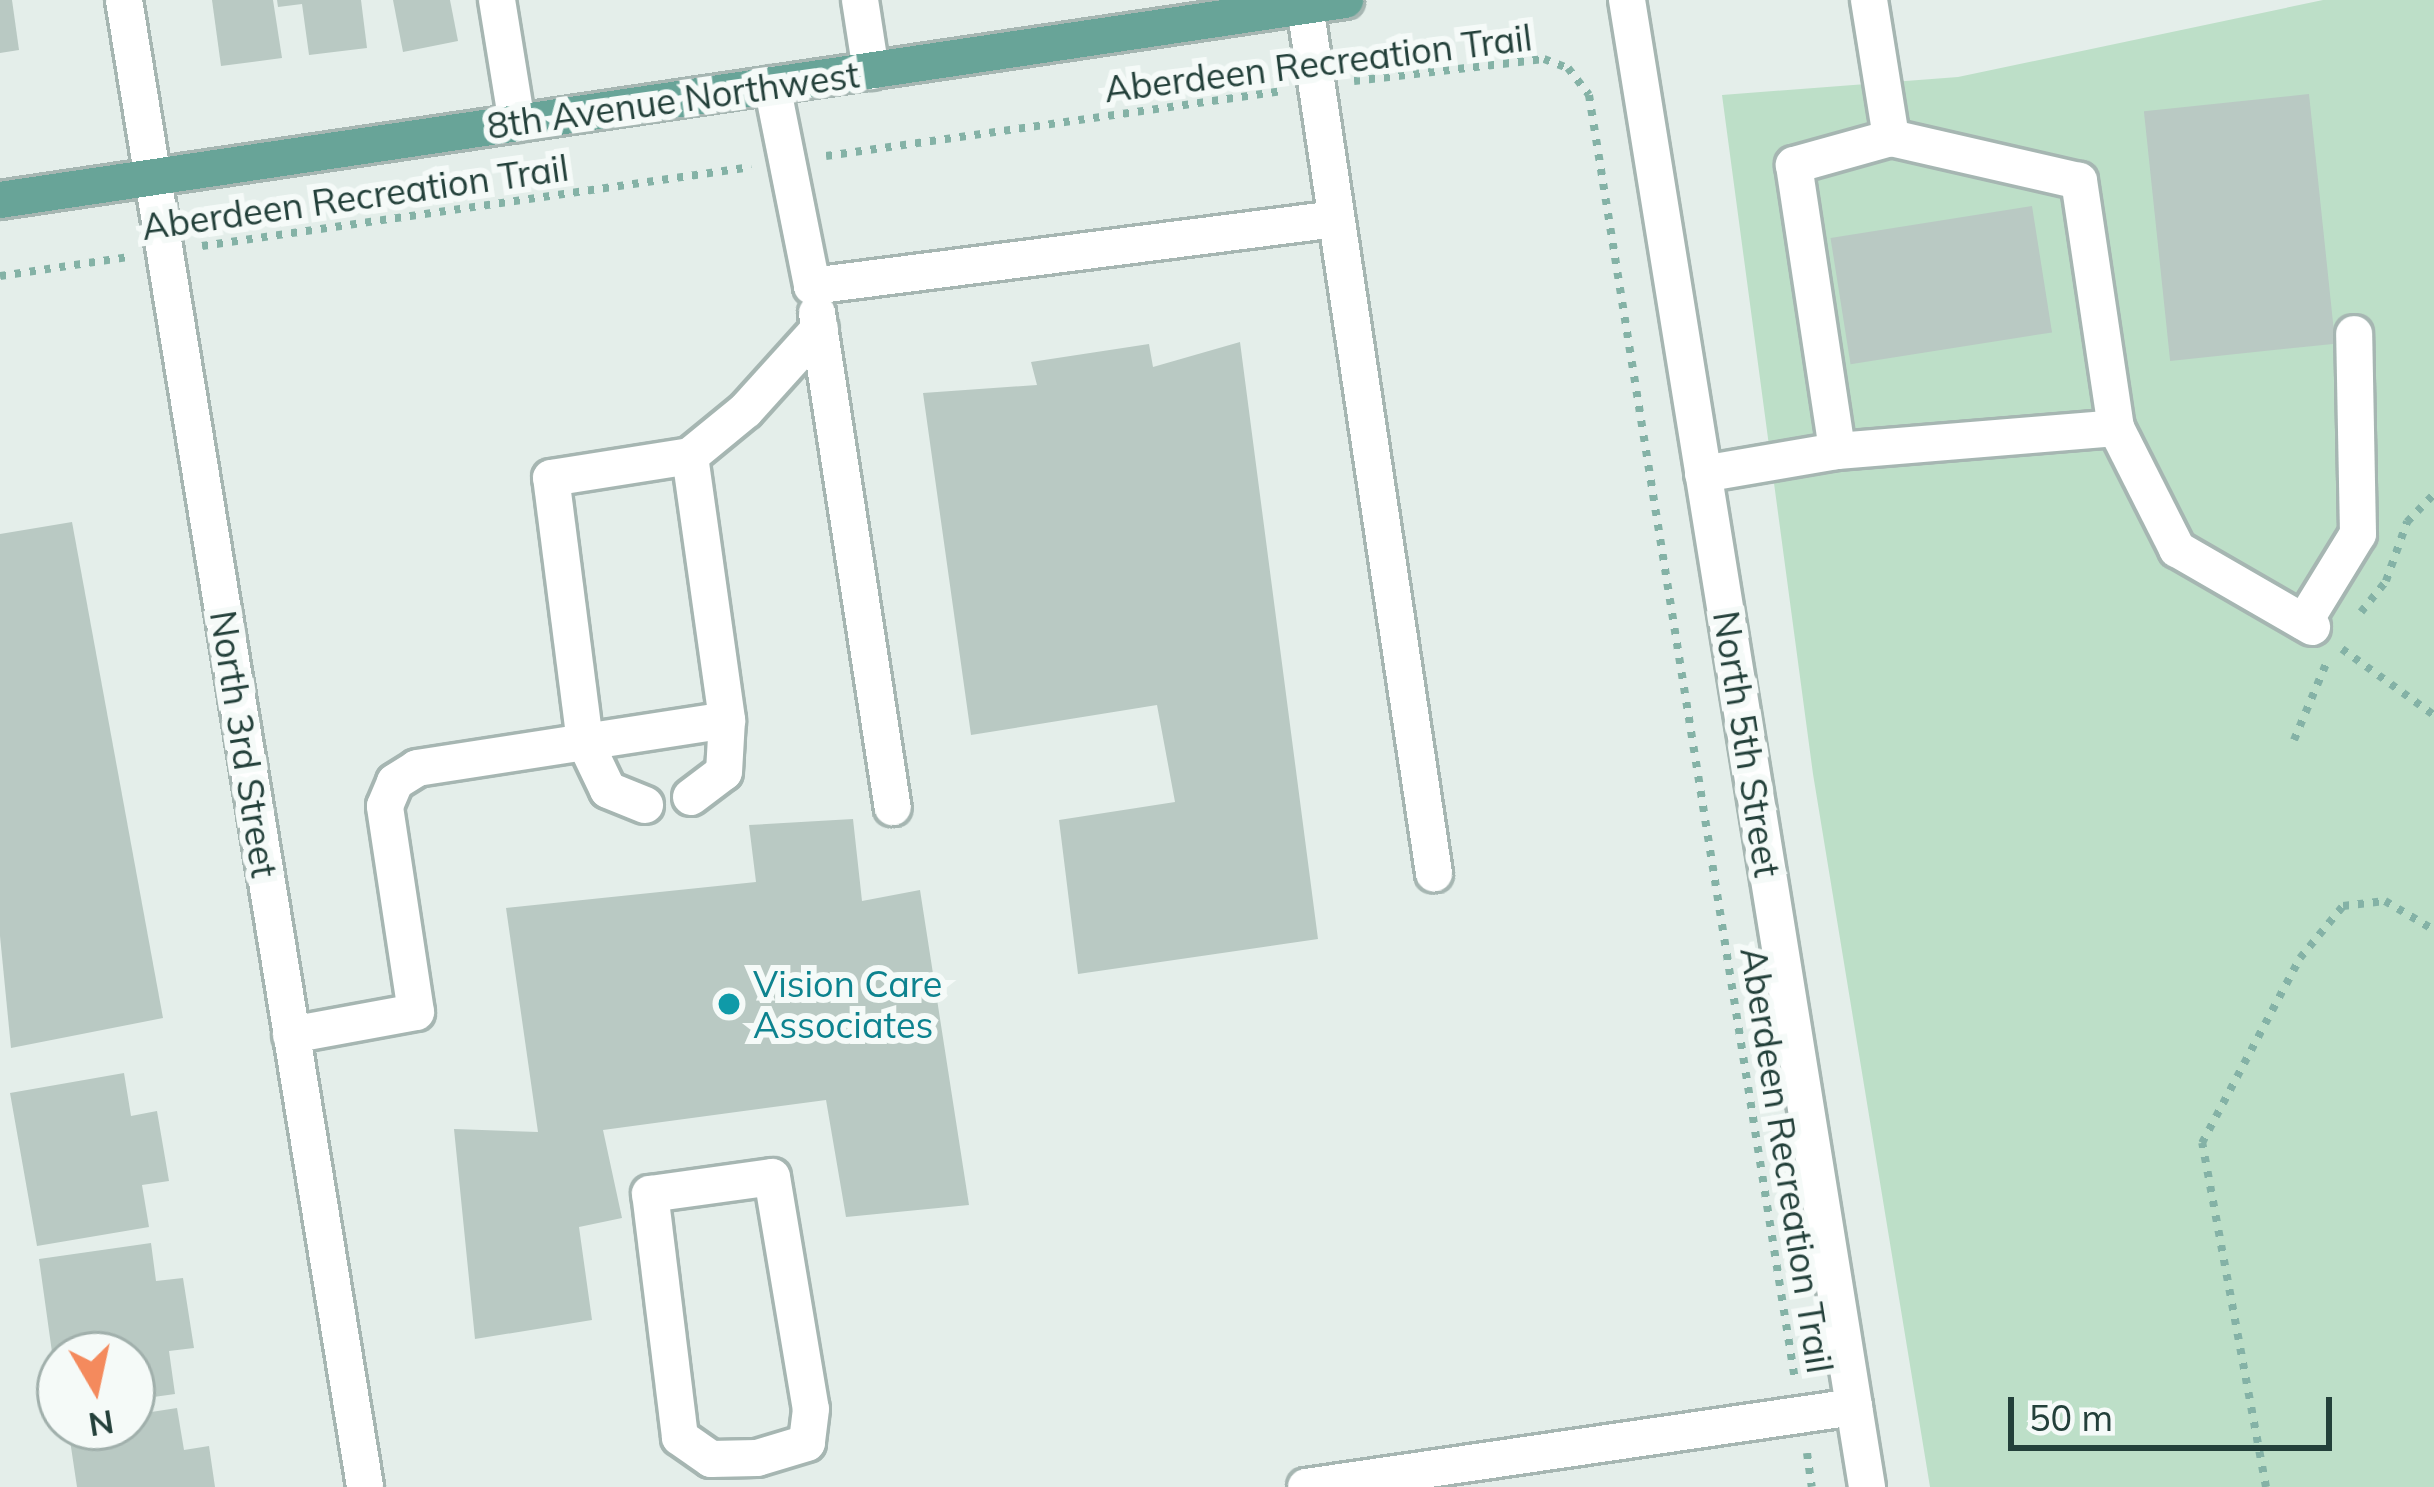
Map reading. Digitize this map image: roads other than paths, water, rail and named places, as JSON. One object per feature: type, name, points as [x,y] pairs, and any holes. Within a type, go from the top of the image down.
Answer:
[{"type":"main road","name":"8th Avenue Northwest","points":[[0,200],[1345,0]]},
{"type":"street","name":"North 3rd Street","points":[[124,0],[365,1487]]},
{"type":"street","points":[[497,0],[518,123]]},
{"type":"street","points":[[860,0],[871,71]]},
{"type":"street","name":"North 5th Street","points":[[1627,0],[1867,1487]]},
{"type":"street","points":[[1869,0],[1891,138]]},
{"type":"street","points":[[1305,6],[1434,873]]},
{"type":"street","points":[[772,85],[820,328],[893,807]]},
{"type":"street","points":[[1837,451],[1794,165],[1891,138],[2080,181],[2116,428],[2177,549],[2308,624],[2358,534],[2354,334]]},
{"type":"street","points":[[812,286],[1336,219]]},
{"type":"street","points":[[645,805],[608,790],[586,742],[551,478],[690,456],[746,410],[820,328]]},
{"type":"street","points":[[1703,474],[1837,451],[2116,428]]},
{"type":"street","points":[[690,456],[727,720],[724,772],[691,797]]},
{"type":"street","points":[[291,1035],[416,1012],[385,806],[395,782],[417,768],[727,720]]},
{"type":"street","points":[[772,1177],[811,1409],[807,1443],[759,1472],[711,1459],[680,1438],[650,1194],[772,1177]]},
{"type":"street","points":[[1306,1487],[1854,1407]]},
{"type":"place","name":"Vision Care Associates","points":[[729,1004]]}]
